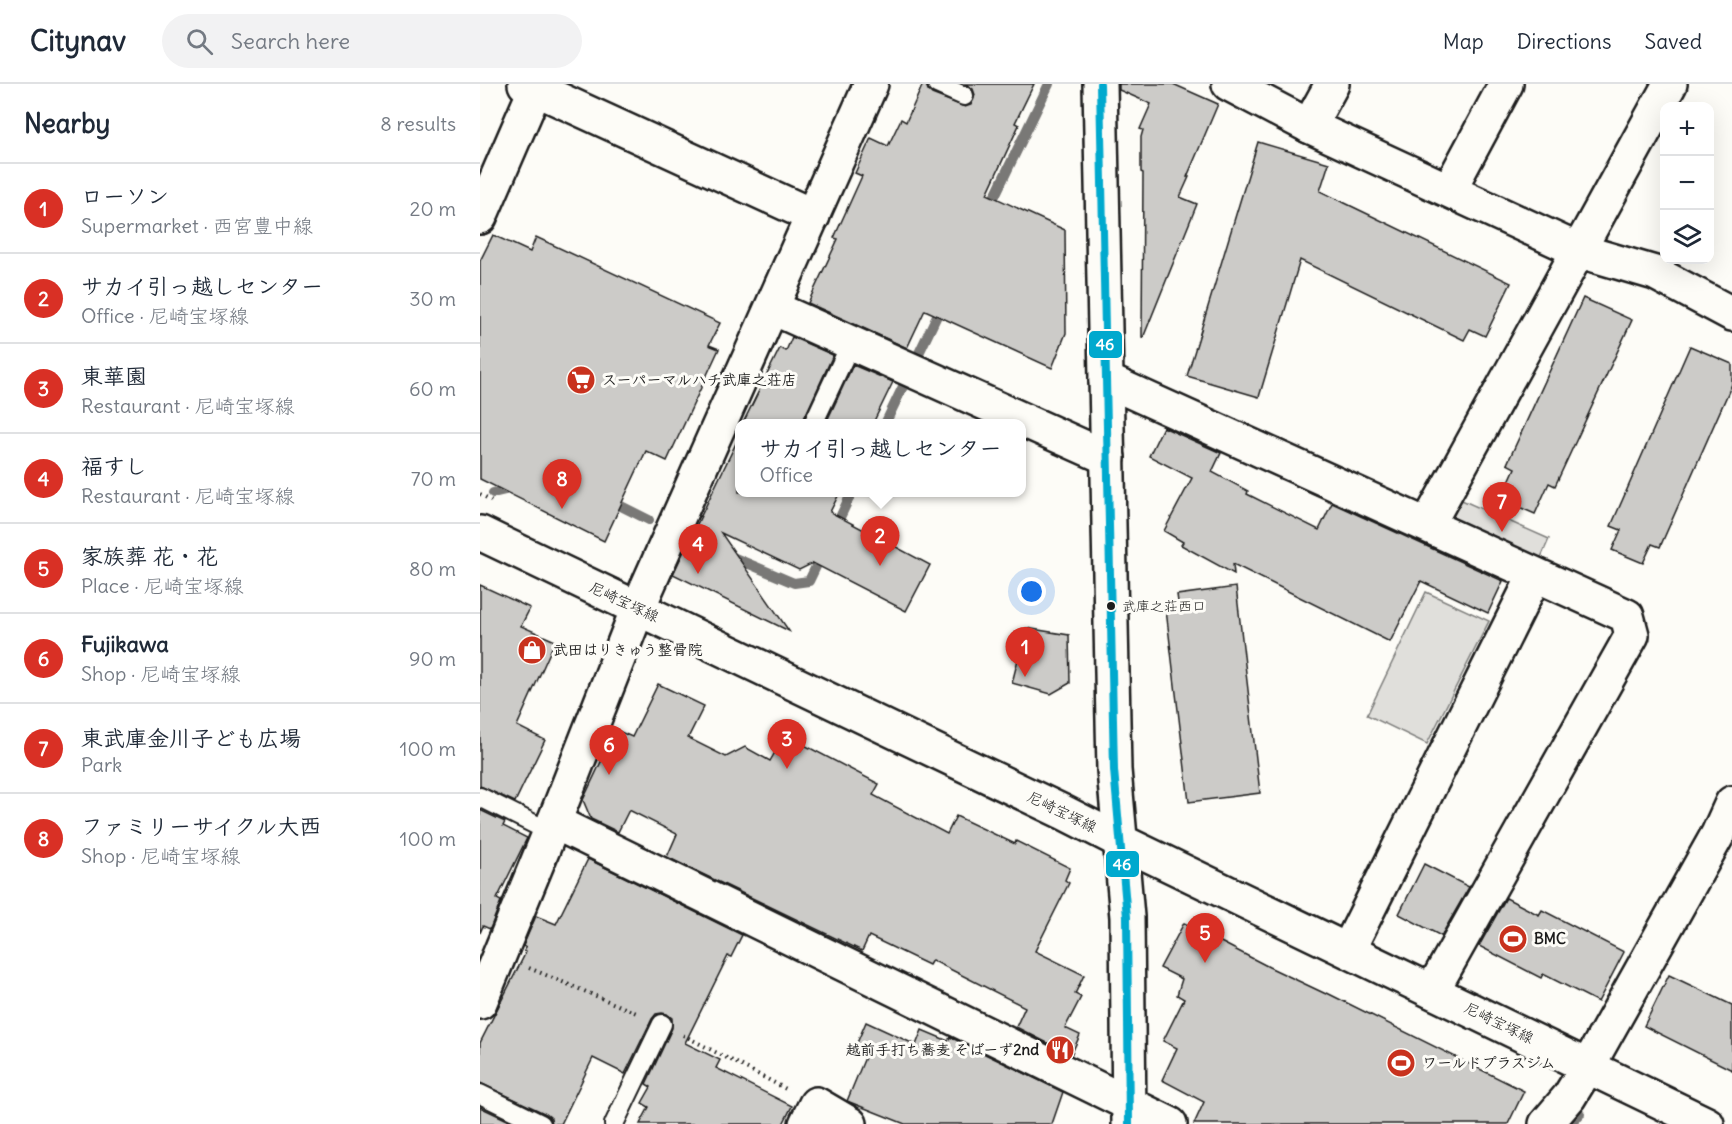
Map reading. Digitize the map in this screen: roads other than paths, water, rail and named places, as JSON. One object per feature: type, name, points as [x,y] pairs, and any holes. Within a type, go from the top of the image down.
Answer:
[{"type":"street","points":[[480,1002],[490,950],[552,827],[638,608],[871,84]]},
{"type":"street","points":[[1100,84],[1114,770],[1127,917],[1129,1114]]},
{"type":"street","points":[[1229,84],[1309,126],[1580,251],[1655,273],[1732,314]]},
{"type":"street","points":[[1309,126],[1332,84]]},
{"type":"street","points":[[1449,190],[1506,84]]},
{"type":"street","points":[[1428,524],[1671,84]]},
{"type":"street","points":[[480,217],[530,87],[813,216]]},
{"type":"street","points":[[773,308],[1021,419]]},
{"type":"street","points":[[1106,380],[1627,616],[1632,634],[1432,991]]},
{"type":"street","points":[[1026,421],[1108,458]]},
{"type":"street","name":"尼崎宝塚線","points":[[480,533],[1052,806],[1707,1124]]},
{"type":"street","points":[[480,548],[564,574]]},
{"type":"street","points":[[1348,950],[1535,575]]},
{"type":"street","points":[[1546,1124],[1569,1097],[1726,837],[1732,803]]},
{"type":"street","points":[[552,827],[1129,1114],[1170,1124]]},
{"type":"street","points":[[806,1124],[816,1104],[850,1124]]},
{"type":"lane","points":[[938,84],[964,96]]},
{"type":"lane","points":[[815,419],[851,343]]},
{"type":"lane","points":[[480,797],[552,827]]},
{"type":"lane","points":[[614,1124],[662,1024]]},
{"type":"lane","points":[[480,1094],[541,1124]]},
{"type":"waterway","points":[[989,208],[1049,84]]},
{"type":"waterway","points":[[887,419],[943,303]]},
{"type":"waterway","points":[[493,493],[517,487]]},
{"type":"waterway","points":[[834,530],[850,497]]},
{"type":"waterway","points":[[609,500],[649,520]]},
{"type":"waterway","points":[[728,555],[794,583],[809,581],[823,552]]},
{"type":"waterway","points":[[1571,1124],[1580,1114]]},
{"type":"place","name":"スーパーマルハチ武庫之荘店","points":[[581,380]]},
{"type":"place","name":"ファミリーサイクル大西","points":[[562,509]]},
{"type":"place","name":"東武庫金川子ども広場","points":[[1502,532]]},
{"type":"place","name":"サカイ引っ越しセンター","points":[[880,566]]},
{"type":"place","name":"福すし","points":[[698,574]]},
{"type":"place","name":"武庫之荘西口","points":[[1111,606]]},
{"type":"place","name":"武田はりきゅう整骨院","points":[[532,650]]},
{"type":"place","name":"ローソン","points":[[1025,677]]},
{"type":"place","name":"東華園","points":[[787,769]]},
{"type":"place","name":"Fujikawa","points":[[609,775]]},
{"type":"place","name":"BMC","points":[[1513,939]]},
{"type":"place","name":"家族葬 花・花","points":[[1205,963]]},
{"type":"place","name":"越前手打ち蕎麦 そばーず2nd","points":[[1060,1050]]},
{"type":"place","name":"ワールドプラスジム","points":[[1401,1063]]}]
